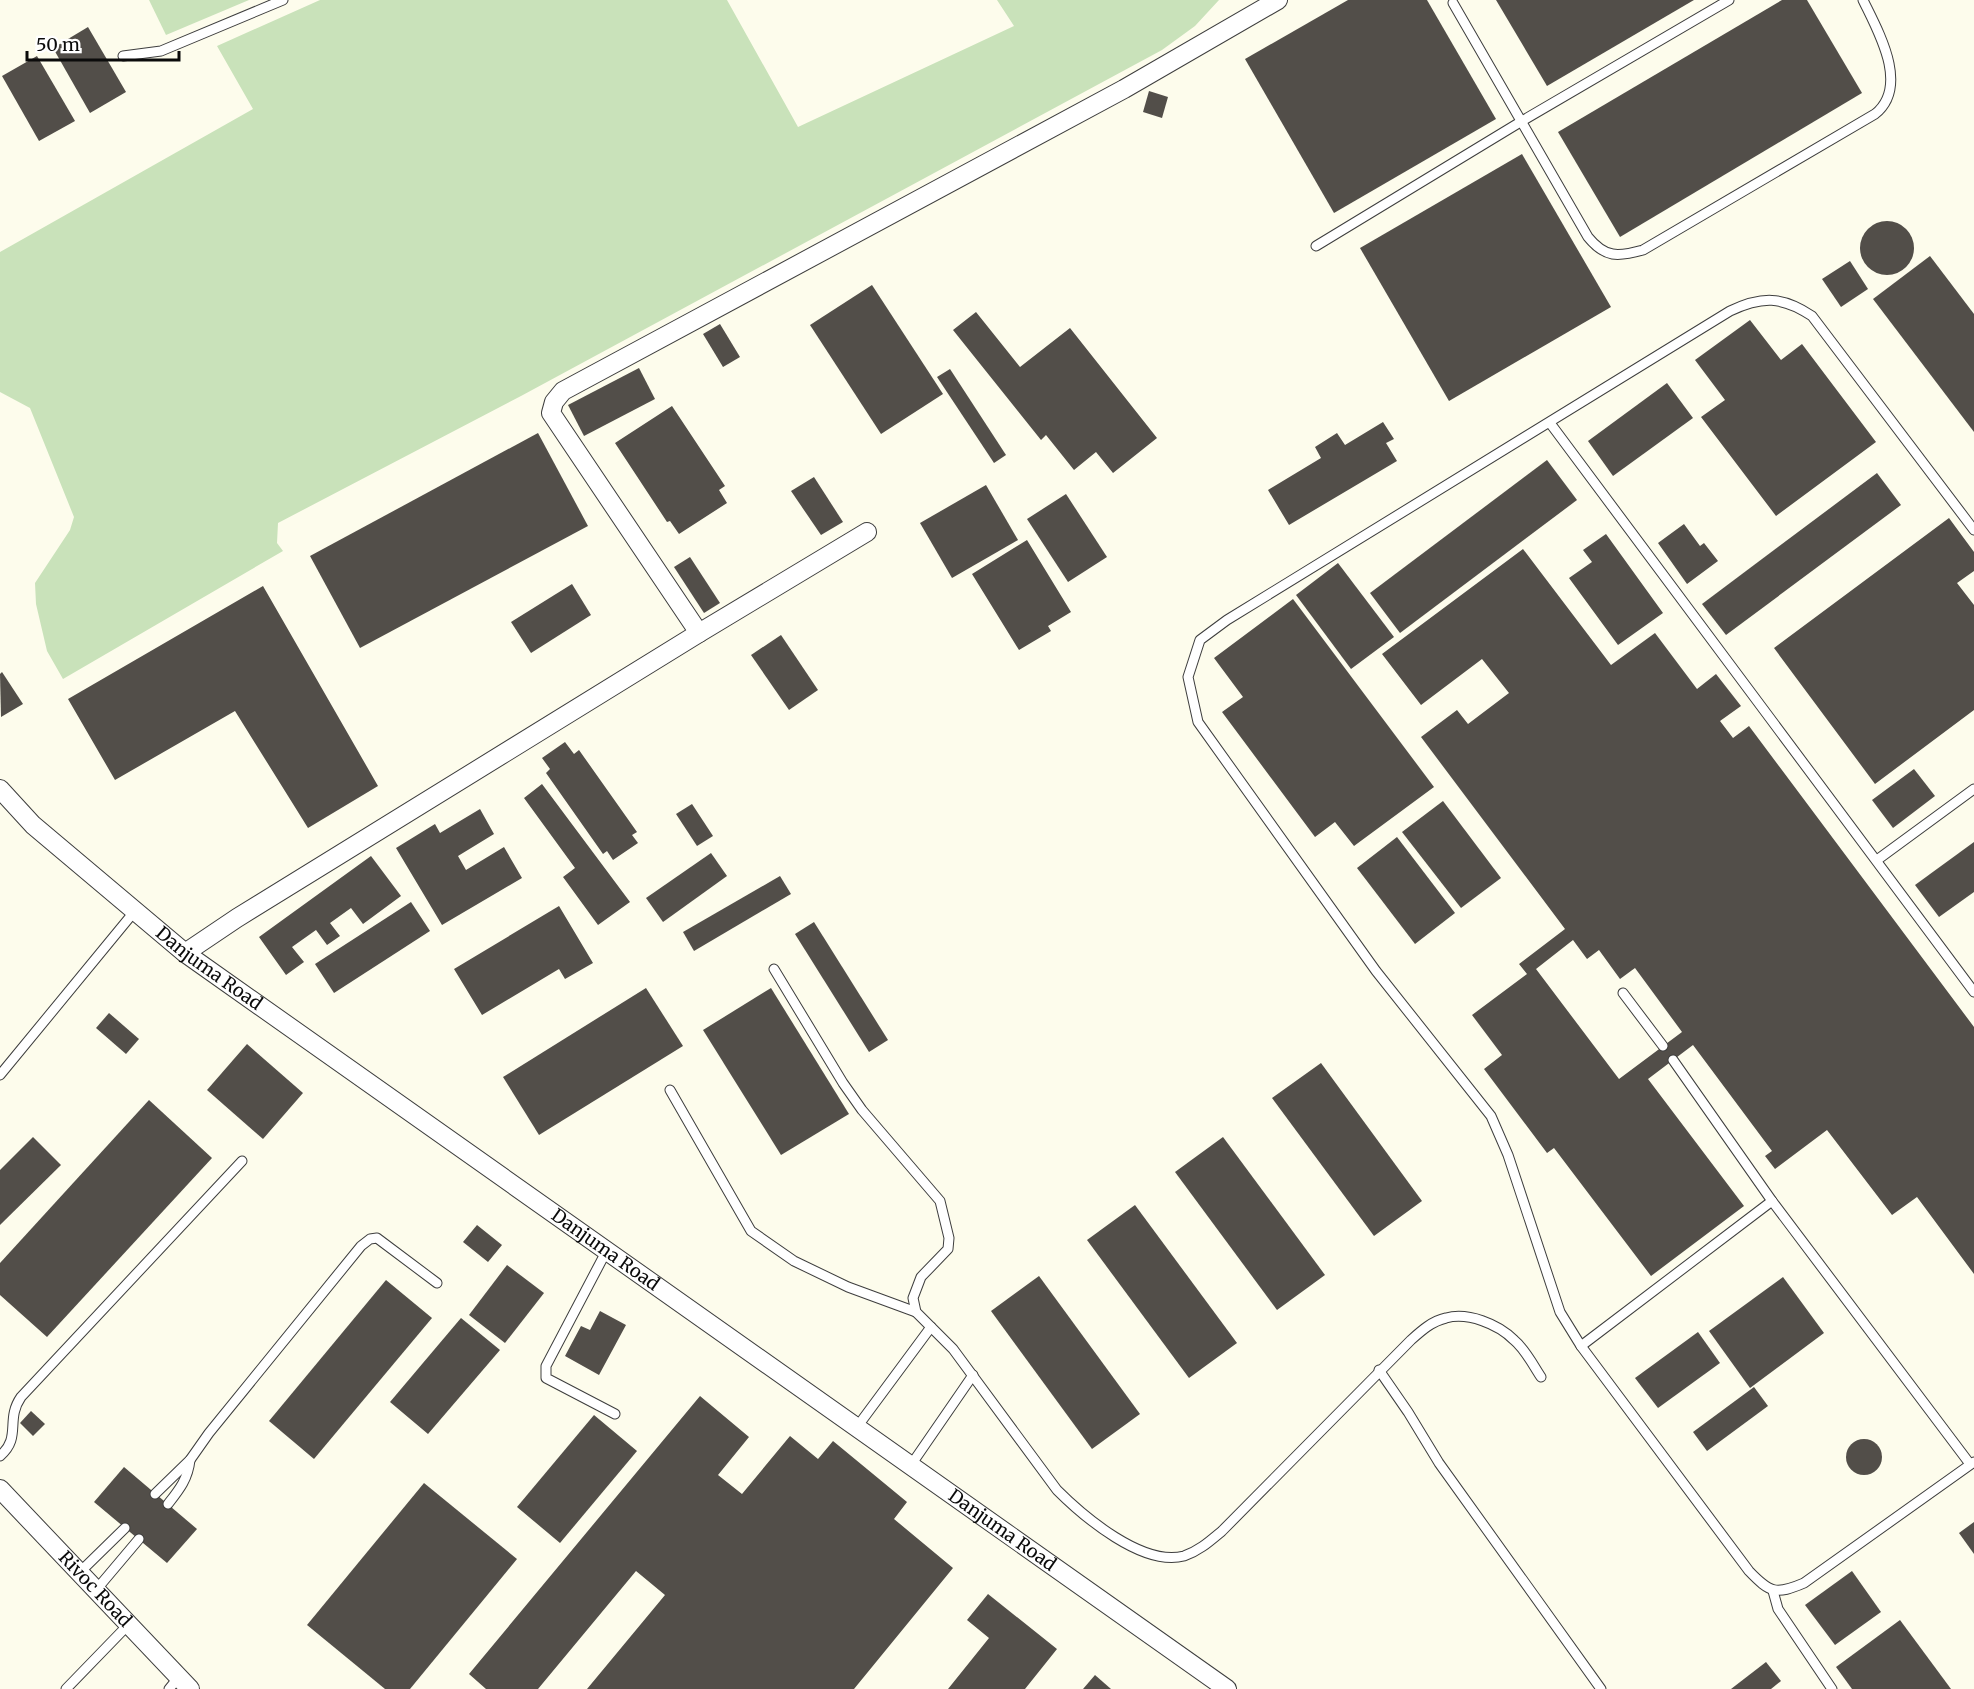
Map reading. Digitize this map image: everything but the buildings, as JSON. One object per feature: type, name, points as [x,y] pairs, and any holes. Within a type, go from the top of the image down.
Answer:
[{"type":"street","points":[[699,633],[551,413],[554,402],[563,391],[1113,94],[1278,0]]},
{"type":"street","points":[[184,953],[699,633],[867,532]]},
{"type":"street","name":"Danjuma Road","points":[[0,789],[33,825],[184,953],[1227,1689]]},
{"type":"street","name":"Rivoc Road","points":[[0,1489],[128,1624],[179,1685]]},
{"type":"lane","points":[[123,56],[161,51],[283,0]]},
{"type":"lane","points":[[1316,246],[1522,121],[1729,0]]},
{"type":"lane","points":[[1453,3],[1588,237],[1597,249],[1612,254],[1628,254],[1643,250],[1883,108],[1888,90],[1890,68],[1888,54],[1863,0]]},
{"type":"lane","points":[[1673,1060],[1772,1201],[1972,1463],[1804,1583],[1786,1590],[1773,1591],[1761,1584],[1749,1571],[1581,1346],[1560,1312],[1508,1155],[1491,1116],[1376,971],[1198,722],[1188,677],[1200,640],[1227,620],[1730,311],[1750,301],[1772,300],[1794,304],[1812,315],[1974,530]]},
{"type":"lane","points":[[1550,423],[1974,992]]},
{"type":"lane","points":[[1877,860],[1974,789]]},
{"type":"lane","points":[[0,1075],[134,912]]},
{"type":"lane","points":[[774,969],[843,1083],[862,1110],[940,1201],[949,1238],[948,1249],[921,1277],[913,1298],[916,1312]]},
{"type":"lane","points":[[1623,993],[1663,1046]]},
{"type":"lane","points":[[670,1090],[751,1231],[794,1261],[848,1287],[916,1312],[953,1349],[1058,1490],[1075,1508],[1128,1545],[1160,1557],[1183,1556],[1201,1548],[1222,1531],[1379,1370],[1429,1325],[1446,1318],[1466,1317],[1492,1325],[1515,1340],[1541,1377]]},
{"type":"lane","points":[[0,1456],[11,1445],[14,1412],[21,1397],[242,1161]]},
{"type":"lane","points":[[1581,1346],[1772,1201]]},
{"type":"lane","points":[[155,1494],[190,1460],[208,1432],[370,1239],[377,1238],[384,1242],[437,1283]]},
{"type":"lane","points":[[607,1250],[546,1366],[546,1378],[615,1414]]},
{"type":"lane","points":[[857,1427],[931,1327]]},
{"type":"lane","points":[[1379,1370],[1439,1463],[1601,1689]]},
{"type":"lane","points":[[911,1465],[972,1375]]},
{"type":"lane","points":[[168,1504],[189,1473],[190,1460]]},
{"type":"lane","points":[[79,1573],[125,1528]]},
{"type":"lane","points":[[96,1590],[139,1539]]},
{"type":"lane","points":[[1773,1591],[1778,1609],[1832,1689]]},
{"type":"lane","points":[[66,1689],[128,1624]]},
{"type":"green space","points":[[149,0],[249,0],[166,35]]},
{"type":"green space","points":[[320,0],[727,0],[798,127],[1014,26],[997,0],[1219,0],[1195,26],[1162,50],[521,396],[278,523],[277,543],[283,551],[63,679],[47,651],[36,604],[35,583],[70,530],[74,517],[30,408],[0,392],[0,252],[253,109],[217,46]]}]
